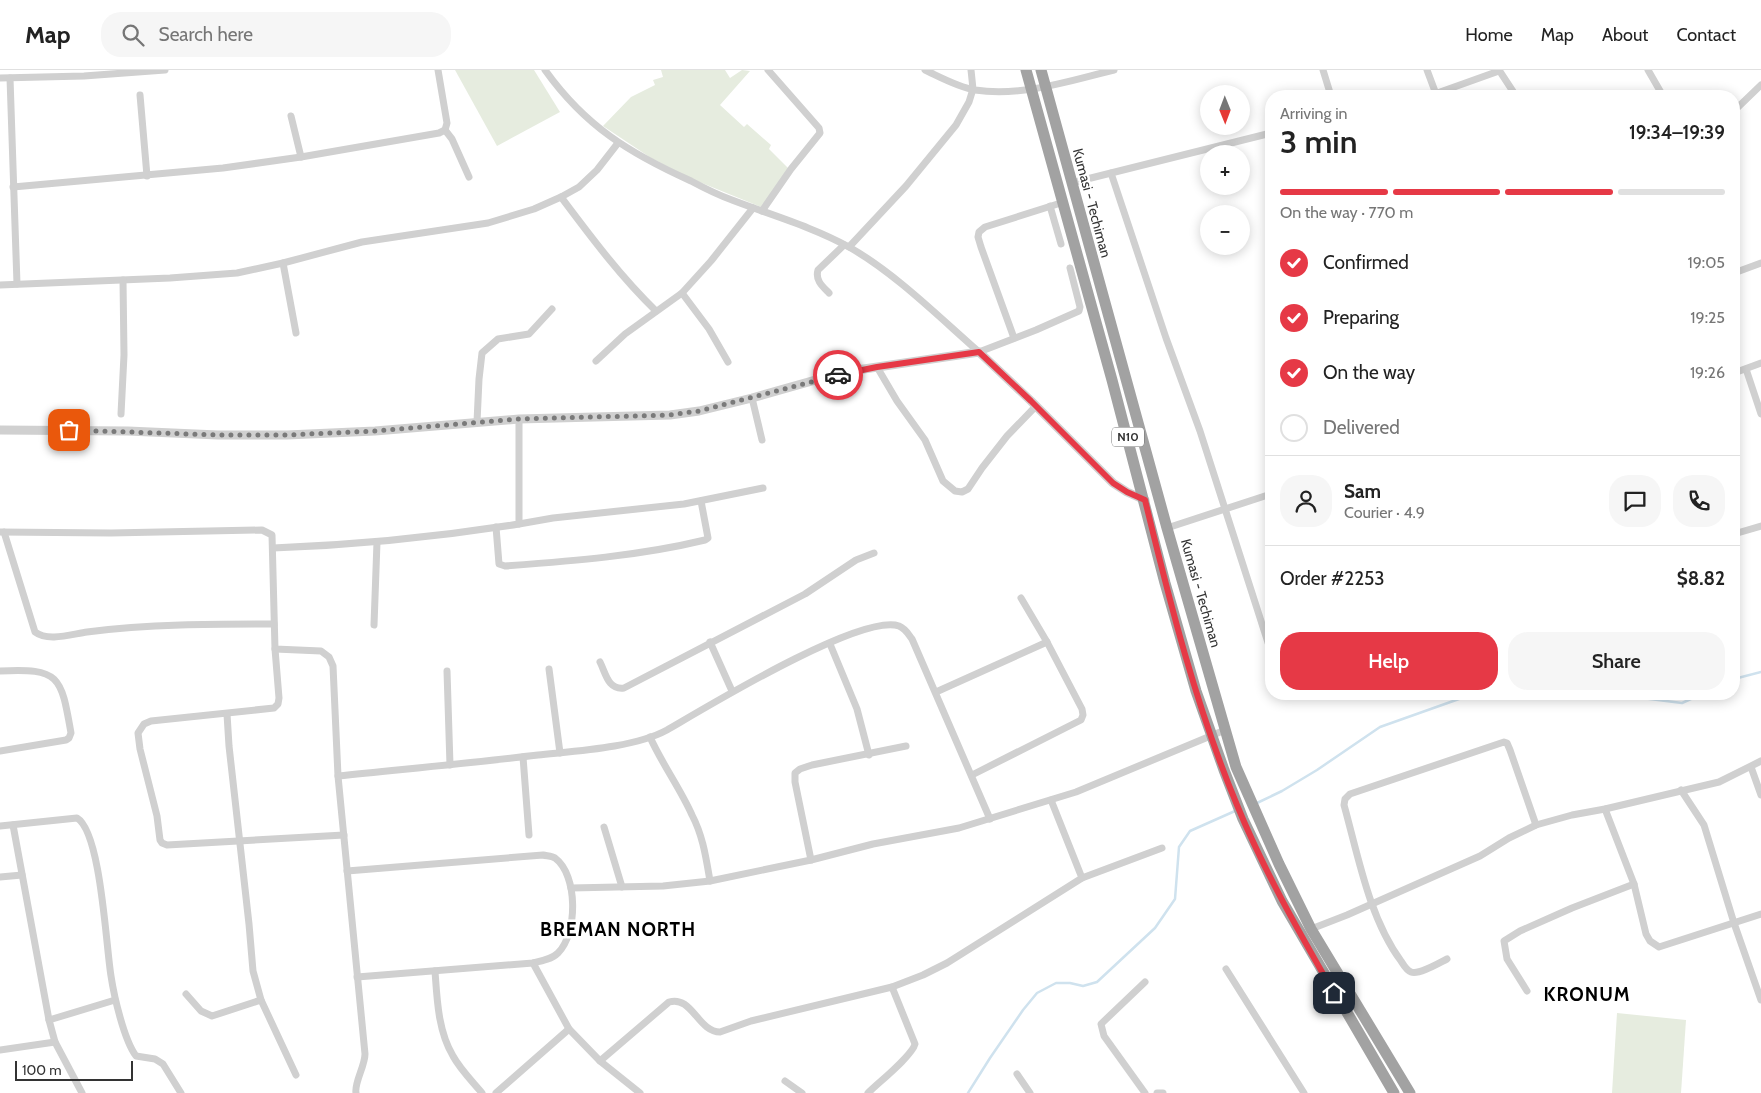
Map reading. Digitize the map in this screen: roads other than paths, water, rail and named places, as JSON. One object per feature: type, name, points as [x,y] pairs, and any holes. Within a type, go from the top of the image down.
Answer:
[{"type":"highway","name":"N10","points":[[1026,70],[1145,500],[1166,588],[1211,735],[1236,802],[1264,867],[1296,928],[1394,1093]]},
{"type":"highway","name":"Kumasi - Techiman","points":[[1041,70],[1167,528],[1236,766],[1279,864],[1311,929],[1410,1093]]},
{"type":"street","points":[[0,78],[165,70]]},
{"type":"street","points":[[12,187],[223,168],[302,157],[439,133],[445,130],[447,123],[438,70]]},
{"type":"street","points":[[545,70],[561,93],[587,119],[618,143],[642,158],[729,199],[798,224],[846,246],[901,285],[979,352],[1113,483],[1145,500]]},
{"type":"street","points":[[762,212],[791,169],[820,133],[819,128],[768,70]]},
{"type":"street","points":[[925,70],[973,89],[993,92],[1045,87],[1114,70]]},
{"type":"street","points":[[829,293],[817,279],[818,270],[846,246],[906,186],[956,125],[969,102],[973,89],[971,70]]},
{"type":"street","points":[[1323,70],[1329,90]]},
{"type":"street","points":[[1427,70],[1432,90]]},
{"type":"street","points":[[1648,70],[1660,90]]},
{"type":"street","points":[[1447,90],[1499,71],[1512,90]]},
{"type":"street","points":[[10,78],[12,187],[17,284]]},
{"type":"street","points":[[1740,105],[1761,84]]},
{"type":"street","points":[[140,95],[147,176]]},
{"type":"street","points":[[291,116],[302,157]]},
{"type":"street","points":[[445,130],[452,139],[469,177]]},
{"type":"street","points":[[1071,183],[1265,134]]},
{"type":"street","points":[[0,285],[237,273],[362,242],[488,223],[534,209],[562,197],[579,187],[598,170],[618,143]]},
{"type":"street","points":[[1111,173],[1166,338],[1200,431],[1265,634]]},
{"type":"street","points":[[562,197],[623,277],[656,311]]},
{"type":"street","points":[[1014,338],[981,247],[978,237],[979,232],[984,227],[1064,202]]},
{"type":"street","points":[[1050,206],[1060,244]]},
{"type":"street","points":[[596,361],[625,334],[682,293],[711,261],[753,208]]},
{"type":"street","points":[[283,263],[296,333]]},
{"type":"street","points":[[1740,271],[1761,263]]},
{"type":"street","points":[[0,430],[287,435],[375,431],[518,419],[670,415],[699,411],[819,379],[877,367],[979,352],[1079,311],[1080,307],[1070,268]]},
{"type":"street","points":[[121,414],[124,355],[123,280]]},
{"type":"street","points":[[682,293],[705,322],[728,362]]},
{"type":"street","points":[[477,422],[482,353],[498,339],[529,334],[552,308]]},
{"type":"street","points":[[1740,371],[1761,363]]},
{"type":"street","points":[[877,367],[897,401],[925,440],[943,481],[955,491],[962,492],[968,489],[1002,442],[1036,406]]},
{"type":"street","points":[[1746,369],[1761,414]]},
{"type":"street","points":[[752,398],[762,440]]},
{"type":"street","points":[[518,419],[519,524]]},
{"type":"street","points":[[273,548],[341,546],[430,537],[553,518],[701,502],[763,488]]},
{"type":"street","points":[[1167,528],[1265,496]]},
{"type":"street","points":[[496,527],[499,564],[505,566],[626,555],[676,547],[708,538],[701,502]]},
{"type":"street","points":[[1740,532],[1761,526]]},
{"type":"street","points":[[274,624],[155,626],[48,637],[40,636],[35,632],[2,532],[111,533],[262,530],[272,535],[278,704],[274,708],[152,721],[144,724],[138,733],[140,749],[157,816],[160,840],[162,844],[204,843],[344,835]]},
{"type":"street","points":[[374,625],[377,542]]},
{"type":"street","points":[[600,662],[612,686],[624,688],[805,594],[849,564],[874,553]]},
{"type":"street","points":[[972,775],[1081,720],[1083,715],[1082,709],[1047,642],[1021,598]]},
{"type":"street","points":[[338,776],[593,749],[650,737],[664,731],[732,691],[800,656],[854,634],[884,625],[898,626],[906,631],[912,639],[990,819]]},
{"type":"street","points":[[710,642],[732,691]]},
{"type":"street","points":[[936,692],[1047,642]]},
{"type":"street","points":[[830,644],[852,696],[869,754]]},
{"type":"street","points":[[275,649],[321,651],[329,657],[333,666],[338,776],[365,1054],[364,1066],[355,1089],[356,1093]]},
{"type":"street","points":[[549,669],[560,753]]},
{"type":"street","points":[[0,671],[29,670],[41,672],[52,678],[60,686],[65,699],[71,733],[70,738],[66,740],[0,751]]},
{"type":"street","points":[[447,671],[450,765]]},
{"type":"street","points":[[227,714],[253,971],[261,1000],[296,1074]]},
{"type":"street","points":[[571,888],[663,886],[710,881],[811,860],[873,844],[959,828],[1051,800],[1225,730]]},
{"type":"street","points":[[650,737],[658,757],[692,814],[703,845],[710,881]]},
{"type":"street","points":[[1447,959],[1420,972],[1413,972],[1408,970],[1393,950],[1372,904],[1344,805],[1345,799],[1350,794],[1504,742],[1507,743],[1510,750],[1536,825]]},
{"type":"street","points":[[811,860],[795,782],[795,773],[812,765],[906,746]]},
{"type":"street","points":[[523,757],[529,835]]},
{"type":"street","points":[[1311,929],[1480,856],[1509,838],[1536,825],[1572,815],[1605,810],[1719,782],[1751,768],[1761,761]]},
{"type":"street","points":[[1751,768],[1761,795]]},
{"type":"street","points":[[1681,790],[1704,825],[1734,923],[1761,1000]]},
{"type":"street","points":[[1051,800],[1082,878]]},
{"type":"street","points":[[1605,810],[1634,884],[1646,934],[1650,942],[1659,947],[1761,914]]},
{"type":"street","points":[[0,826],[77,818],[82,821],[86,828],[97,870],[104,908],[110,974],[115,1000],[134,1054],[155,1059],[163,1064],[181,1093]]},
{"type":"street","points":[[13,825],[49,1020],[55,1042],[82,1093]]},
{"type":"street","points":[[604,827],[622,887]]},
{"type":"street","points":[[600,1061],[668,1002],[675,1000],[682,1001],[708,1027],[715,1032],[720,1032],[745,1023],[892,987],[947,963],[1082,878],[1162,848]]},
{"type":"street","points":[[347,871],[543,855],[554,858],[562,866],[571,888],[573,909],[571,929],[564,946],[557,954],[548,959],[533,963],[357,977]]},
{"type":"street","points":[[0,877],[22,875]]},
{"type":"street","points":[[1527,991],[1507,959],[1504,941],[1520,931],[1572,908],[1634,884]]},
{"type":"street","points":[[533,963],[569,1029],[600,1061],[640,1093]]},
{"type":"street","points":[[1226,969],[1304,1093]]},
{"type":"street","points":[[435,972],[442,1028],[452,1055],[482,1093]]},
{"type":"street","points":[[1145,982],[1101,1024],[1104,1036],[1145,1093]]},
{"type":"street","points":[[868,1093],[914,1049],[915,1044],[892,987]]},
{"type":"street","points":[[186,994],[201,1011],[212,1016],[261,1000]]},
{"type":"street","points":[[49,1020],[115,1000]]},
{"type":"street","points":[[496,1093],[569,1029]]},
{"type":"street","points":[[0,1050],[55,1042]]},
{"type":"street","points":[[1017,1074],[1030,1093]]},
{"type":"street","points":[[785,1081],[802,1093]]},
{"type":"street","points":[[1157,1093],[1163,1093]]},
{"type":"waterway","points":[[1740,677],[1761,672]]},
{"type":"waterway","points":[[1257,803],[1282,791],[1317,770],[1380,727],[1456,700]]},
{"type":"waterway","points":[[1658,700],[1682,703],[1689,700]]},
{"type":"waterway","points":[[968,1093],[1023,1010],[1037,993],[1056,983],[1070,983],[1083,986],[1097,982],[1155,928],[1175,899],[1179,847],[1190,831],[1235,811]]},
{"type":"district","name":"BREMAN NORTH","points":[[618,929]]},
{"type":"district","name":"KRONUM","points":[[1587,994]]}]
